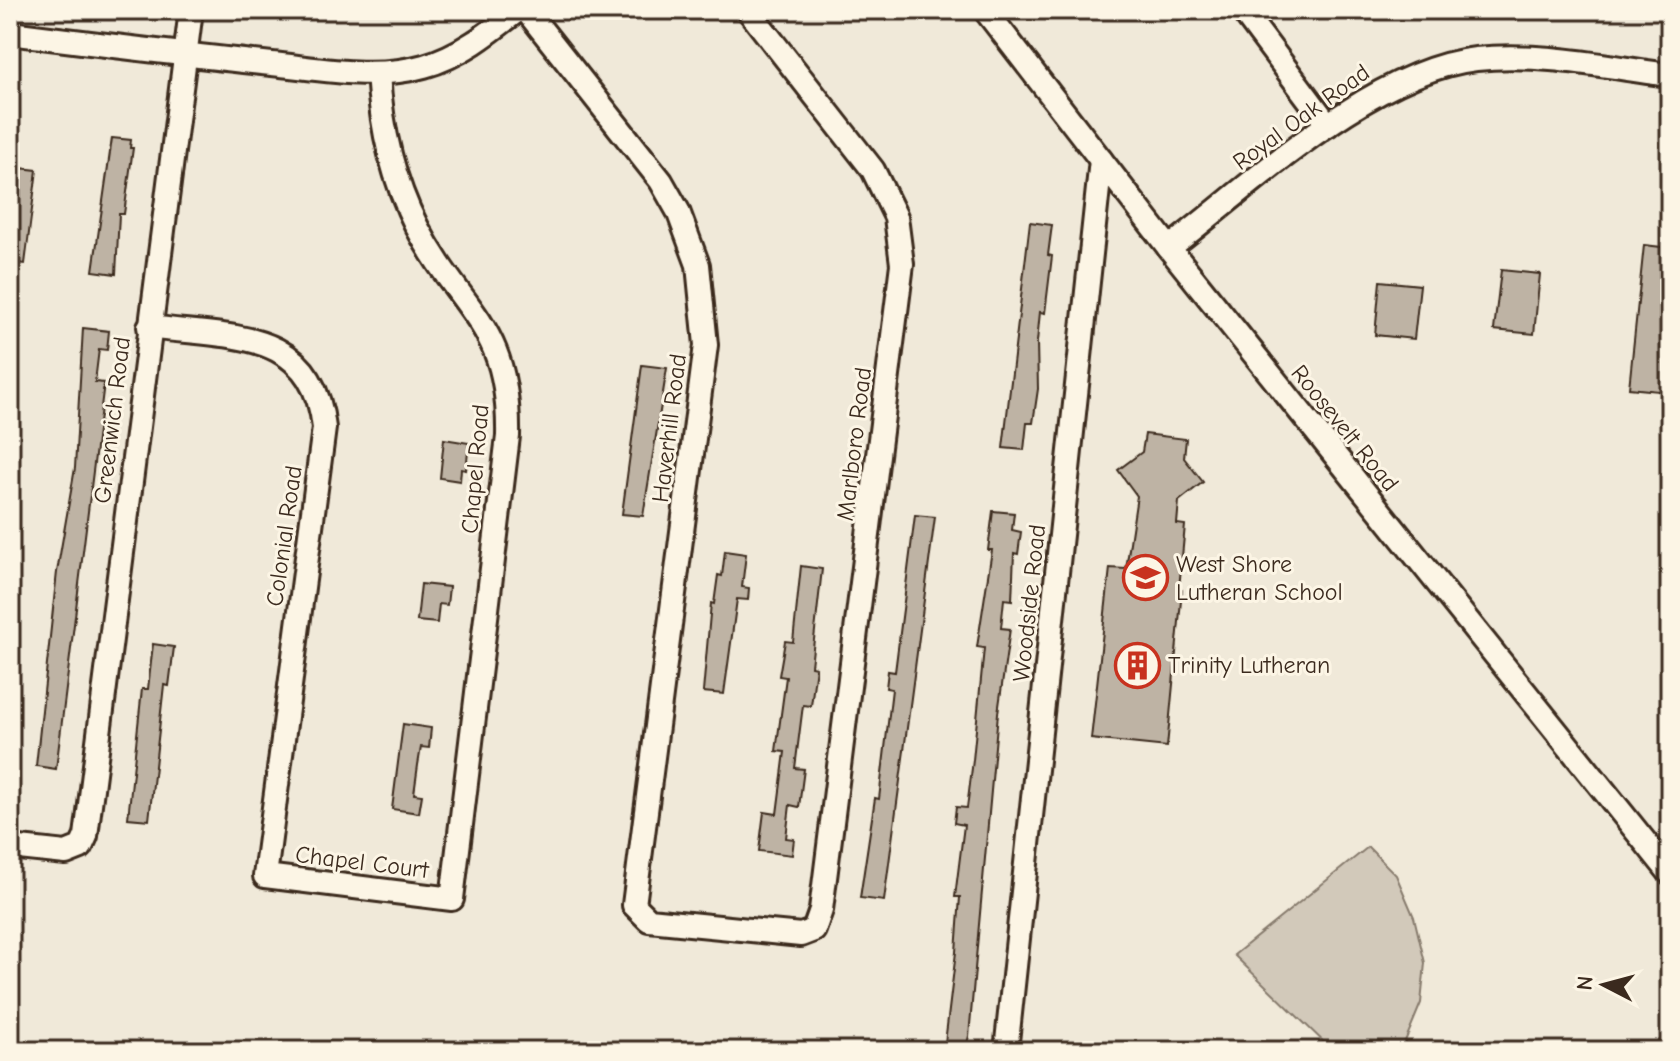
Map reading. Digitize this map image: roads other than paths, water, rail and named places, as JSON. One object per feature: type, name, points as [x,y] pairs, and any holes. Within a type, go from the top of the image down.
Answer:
[{"type":"street","name":"Greenwich Road","points":[[10,847],[66,853],[81,847],[86,836],[191,10]]},
{"type":"street","points":[[10,33],[184,55],[378,73],[423,67],[449,57],[482,39],[518,10]]},
{"type":"street","name":"Haverhill Road","points":[[526,10],[661,181],[690,240],[703,290],[706,345],[634,905],[649,920],[801,935],[814,930]]},
{"type":"street","name":"Marlboro Road","points":[[748,10],[873,170],[896,217],[902,264],[821,910],[814,930]]},
{"type":"street","name":"Roosevelt Road","points":[[985,10],[1169,248],[1670,873]]},
{"type":"street","points":[[1242,10],[1328,125]]},
{"type":"street","name":"Royal Oak Road","points":[[1169,248],[1328,125],[1391,85],[1448,64],[1508,57],[1670,75]]},
{"type":"street","name":"Chapel Road","points":[[378,73],[388,146],[399,184],[418,228],[488,331],[505,373],[509,402],[506,458],[452,899]]},
{"type":"street","name":"Woodside Road","points":[[1006,1051],[1101,160]]},
{"type":"street","name":"Colonial Road","points":[[149,327],[261,342],[279,349],[306,370],[322,408],[324,428],[265,876]]},
{"type":"street","name":"Chapel Court","points":[[265,876],[452,899]]},
{"type":"place","name":"West Shore Lutheran School","points":[[1145,578]]},
{"type":"place","name":"Trinity Lutheran","points":[[1137,665]]}]
